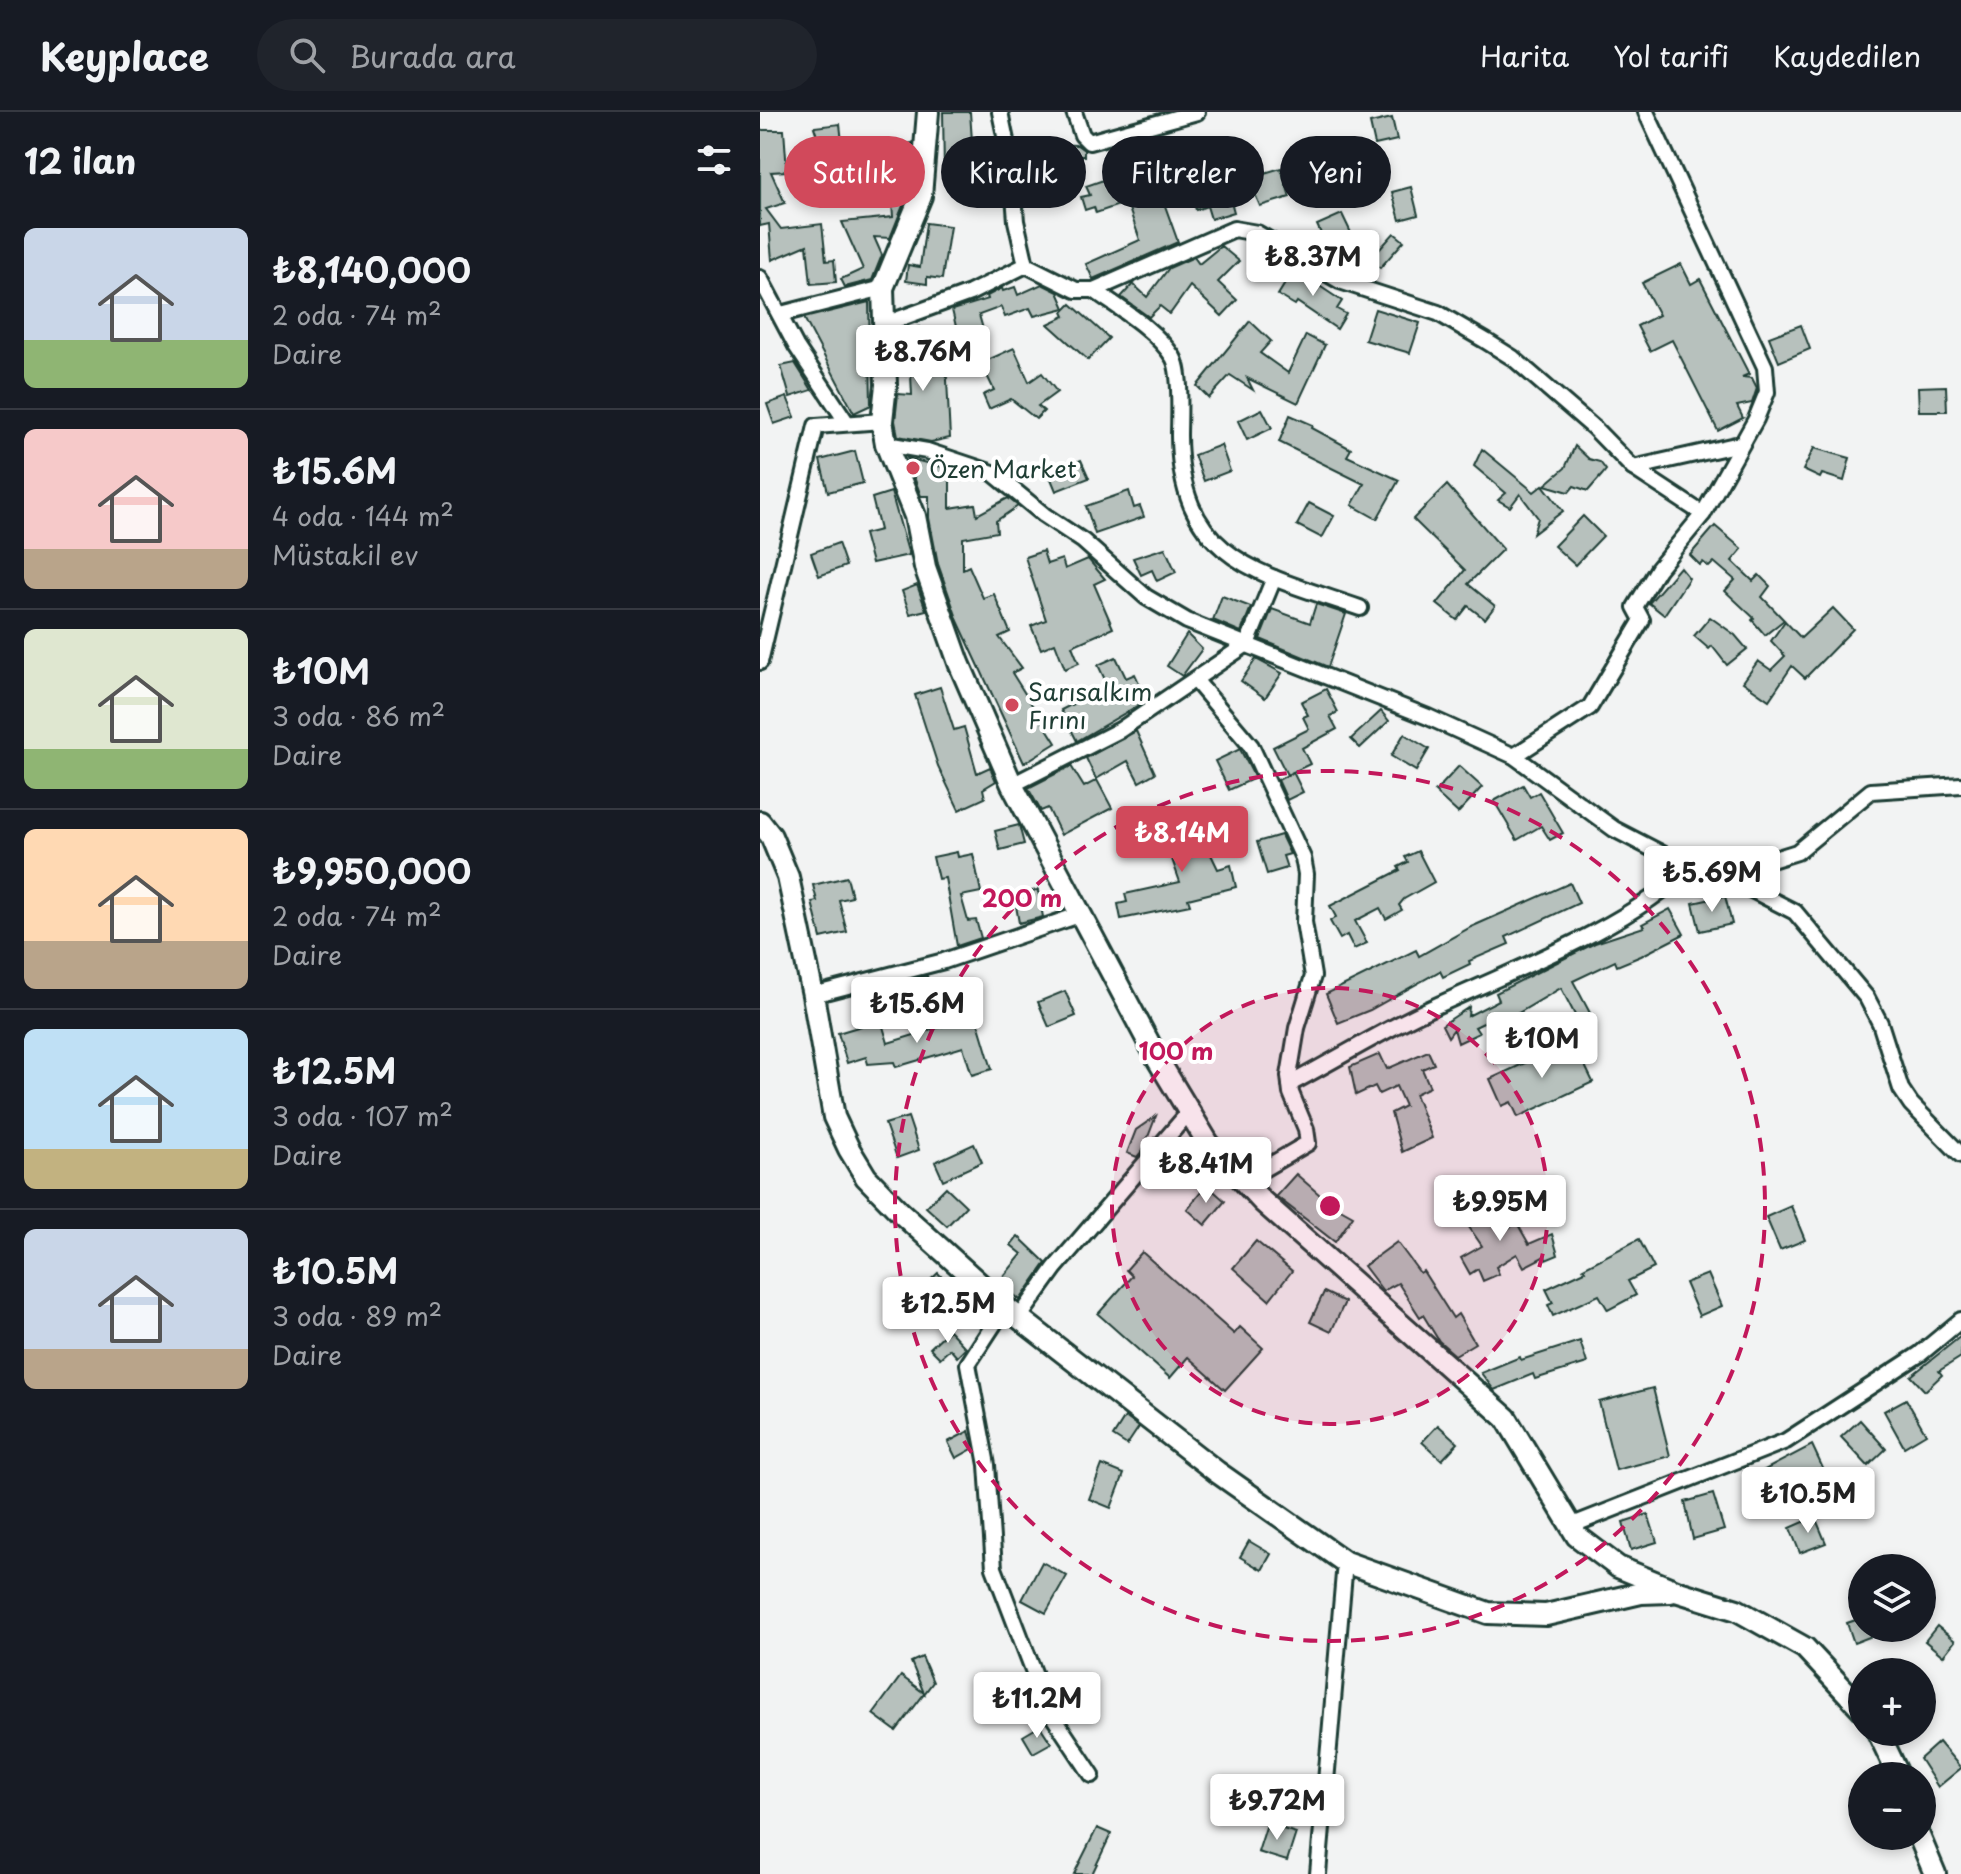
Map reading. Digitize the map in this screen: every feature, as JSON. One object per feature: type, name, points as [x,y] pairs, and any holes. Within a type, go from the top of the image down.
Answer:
[{"type":"street","points":[[928,112],[921,196],[883,288],[882,421],[886,444],[915,516],[925,567],[959,663],[1012,785],[1079,915],[1189,1112],[1208,1143],[1243,1181],[1506,1418],[1577,1536],[1618,1567],[1679,1592],[1737,1610],[1805,1648],[1848,1694]]},
{"type":"street","points":[[1000,112],[1012,169],[1016,221],[1026,265]]},
{"type":"street","points":[[1074,112],[1082,135],[1089,142],[1197,112]]},
{"type":"street","points":[[1514,756],[1590,707],[1642,620],[1635,607],[1658,569],[1703,514],[1756,419],[1767,392],[1765,367],[1646,112]]},
{"type":"street","points":[[1026,265],[1076,290],[1094,290],[1234,229],[1257,233],[1340,281],[1438,313],[1513,358],[1594,428],[1633,468],[1703,514]]},
{"type":"street","points":[[885,324],[970,293],[1026,265]]},
{"type":"street","points":[[760,278],[796,346],[847,423]]},
{"type":"street","points":[[781,314],[883,288]]},
{"type":"street","points":[[1094,290],[1150,332],[1175,359],[1179,462],[1203,531],[1233,557],[1274,578],[1360,608]]},
{"type":"street","points":[[760,662],[816,426],[882,421]]},
{"type":"street","points":[[886,444],[927,451],[993,473],[1044,515],[1083,541],[1146,597],[1187,621],[1514,756],[1614,829],[1701,874],[1723,875],[1797,852],[1871,791],[1961,785]]},
{"type":"street","points":[[1633,468],[1740,444]]},
{"type":"street","points":[[1012,785],[1120,730],[1247,644],[1274,578]]},
{"type":"street","points":[[1196,681],[1251,746],[1303,858],[1304,922],[1313,976],[1297,1028],[1290,1084],[1308,1143],[1243,1181]]},
{"type":"street","points":[[760,822],[771,836],[788,877],[834,1117],[860,1167],[900,1212],[1012,1312],[1217,1472],[1345,1562],[1488,1613],[1546,1615],[1641,1593],[1679,1592]]},
{"type":"street","points":[[1290,1084],[1420,1013],[1581,938],[1664,890],[1687,868]]},
{"type":"street","points":[[1723,875],[1795,912],[1867,998],[1880,1023],[1901,1089],[1911,1104],[1961,1155]]},
{"type":"street","points":[[813,995],[944,961],[1079,915]]},
{"type":"street","points":[[1092,1775],[1048,1709],[994,1568],[987,1465],[968,1364],[1189,1112]]},
{"type":"street","points":[[1570,1526],[1786,1441],[1920,1354],[1961,1320]]},
{"type":"street","points":[[1318,1874],[1345,1562]]},
{"type":"street","points":[[1925,1850],[1935,1874]]},
{"type":"building","points":[[943,112],[970,112],[972,136],[943,136]]},
{"type":"building","points":[[1392,118],[1397,140],[1391,141],[1391,136],[1373,136],[1370,123]]},
{"type":"building","points":[[840,124],[841,136],[817,136],[814,127]]},
{"type":"building","points":[[760,130],[784,130],[784,171],[771,172],[784,203],[766,209],[781,229],[822,224],[826,261],[834,260],[836,282],[811,284],[807,245],[772,260],[769,224],[760,226]]},
{"type":"building","points":[[1280,168],[1280,200],[1264,205],[1264,173]]},
{"type":"building","points":[[1102,180],[1102,208],[1110,208],[1096,213],[1094,207],[1085,210],[1086,196],[1090,195],[1086,186]]},
{"type":"building","points":[[1411,187],[1418,215],[1400,220],[1392,192]]},
{"type":"building","points":[[892,208],[902,208],[890,238],[874,237],[882,255],[872,280],[845,287],[841,279],[863,269],[842,222],[893,217]]},
{"type":"building","points":[[1129,208],[1166,208],[1178,242],[1093,279],[1086,264],[1140,240]]},
{"type":"building","points":[[1208,208],[1233,208],[1234,212],[1211,219]]},
{"type":"building","points":[[1342,214],[1354,239],[1329,251],[1317,225]]},
{"type":"building","points":[[926,223],[950,226],[942,279],[927,277],[927,284],[906,281],[908,265],[920,267]]},
{"type":"building","points":[[1394,233],[1404,241],[1380,268],[1370,260]]},
{"type":"building","points":[[1221,246],[1239,261],[1218,282],[1237,300],[1222,316],[1190,286],[1170,314],[1160,306],[1149,317],[1121,297],[1133,284],[1147,297],[1169,268],[1194,257],[1199,264]]},
{"type":"building","points":[[1681,264],[1691,284],[1700,279],[1749,374],[1742,377],[1752,378],[1757,388],[1752,403],[1737,406],[1743,418],[1718,431],[1672,340],[1650,351],[1637,326],[1659,315],[1642,283]]},
{"type":"building","points":[[1294,269],[1342,301],[1337,309],[1346,314],[1337,329],[1297,302],[1295,305],[1278,295]]},
{"type":"building","points":[[1042,284],[1058,292],[1065,308],[1034,316],[1030,308],[1005,317],[1001,307],[979,315],[983,329],[958,335],[952,310],[988,299],[987,296],[1002,288],[1003,291],[1015,287],[1018,295]]},
{"type":"building","points":[[869,302],[871,405],[854,413],[804,318]]},
{"type":"building","points":[[1071,304],[1109,338],[1088,360],[1048,324],[1065,316],[1063,312]]},
{"type":"building","points":[[1375,309],[1420,323],[1410,353],[1365,340]]},
{"type":"building","points":[[1250,321],[1271,341],[1260,353],[1288,373],[1306,335],[1325,345],[1298,403],[1247,378],[1253,390],[1230,375],[1209,398],[1197,386]]},
{"type":"building","points":[[1801,325],[1810,349],[1779,362],[1769,337]]},
{"type":"building","points":[[919,327],[933,362],[946,361],[950,438],[931,442],[898,436],[895,421],[898,394],[912,395],[910,354],[902,356],[897,334]]},
{"type":"building","points":[[1014,348],[1029,382],[1042,373],[1057,392],[1038,406],[1044,411],[1036,419],[1011,399],[989,409],[983,395],[994,390],[981,363]]},
{"type":"building","points":[[795,363],[812,390],[790,397],[781,366]]},
{"type":"building","points":[[1946,386],[1947,411],[1919,411],[1918,387]]},
{"type":"building","points":[[787,397],[795,417],[774,424],[767,404]]},
{"type":"building","points":[[1262,409],[1272,428],[1247,440],[1238,421]]},
{"type":"building","points":[[1290,415],[1313,425],[1312,428],[1351,449],[1347,456],[1399,480],[1377,519],[1352,505],[1364,484],[1279,442]]},
{"type":"building","points":[[1221,445],[1230,471],[1204,481],[1194,455]]},
{"type":"building","points":[[1575,446],[1589,459],[1600,462],[1606,470],[1588,491],[1574,486],[1569,492],[1545,485],[1565,468]]},
{"type":"building","points":[[1814,448],[1850,458],[1844,481],[1822,474],[1820,478],[1803,470]]},
{"type":"building","points":[[1482,449],[1534,492],[1543,485],[1563,511],[1533,534],[1538,518],[1520,494],[1510,507],[1498,500],[1506,493],[1474,466]]},
{"type":"building","points":[[855,451],[863,483],[828,492],[820,460]]},
{"type":"building","points":[[907,458],[950,469],[950,508],[975,504],[977,515],[1008,498],[1018,506],[996,521],[997,532],[963,538],[963,569],[969,566],[983,598],[994,594],[1010,632],[999,637],[1022,668],[1012,673],[1056,743],[1024,763],[958,621],[938,564],[929,518],[929,496],[921,496]]},
{"type":"building","points":[[1081,460],[1089,478],[1056,491],[1049,474]]},
{"type":"building","points":[[1447,485],[1503,549],[1468,584],[1495,606],[1485,619],[1468,606],[1457,620],[1437,604],[1465,570],[1413,519]]},
{"type":"building","points":[[1129,491],[1134,508],[1140,506],[1144,517],[1095,534],[1086,506]]},
{"type":"building","points":[[891,492],[909,555],[872,563],[864,534],[880,530],[872,498]]},
{"type":"building","points":[[1309,503],[1334,516],[1322,538],[1297,525]]},
{"type":"building","points":[[1583,516],[1603,536],[1575,565],[1554,546]]},
{"type":"building","points":[[1715,526],[1742,549],[1732,561],[1753,581],[1759,575],[1770,586],[1762,597],[1784,620],[1765,635],[1752,620],[1754,618],[1725,591],[1735,580],[1714,562],[1709,567],[1703,562],[1700,565],[1690,555]]},
{"type":"building","points":[[838,543],[846,566],[819,576],[811,553]]},
{"type":"building","points":[[1165,548],[1176,572],[1157,581],[1152,570],[1141,575],[1133,558]]},
{"type":"building","points":[[1043,551],[1047,564],[1062,559],[1065,569],[1088,559],[1105,579],[1094,584],[1113,628],[1072,646],[1079,663],[1065,669],[1055,643],[1041,649],[1031,626],[1046,620],[1025,557]]},
{"type":"building","points":[[1680,567],[1689,578],[1664,615],[1649,603]]},
{"type":"building","points":[[917,585],[926,610],[910,614],[902,591]]},
{"type":"building","points":[[1222,596],[1251,607],[1241,632],[1213,620]]},
{"type":"building","points":[[1316,604],[1346,614],[1328,667],[1260,639],[1272,609],[1310,623]]},
{"type":"building","points":[[1833,608],[1853,629],[1805,678],[1792,666],[1769,700],[1743,682],[1758,661],[1771,670],[1785,656],[1771,641],[1785,621],[1801,638]]},
{"type":"building","points":[[1710,617],[1735,635],[1747,649],[1727,665],[1712,646],[1709,649],[1694,636]]},
{"type":"building","points":[[1187,634],[1202,649],[1182,676],[1167,666]]},
{"type":"building","points":[[1116,657],[1126,678],[1135,674],[1147,700],[1077,741],[1061,710],[1108,686],[1098,665]]},
{"type":"building","points":[[1256,659],[1282,673],[1265,698],[1241,681]]},
{"type":"building","points":[[940,687],[954,730],[964,727],[977,773],[990,767],[996,781],[983,789],[985,798],[959,810],[938,766],[915,695]]},
{"type":"building","points":[[1326,689],[1338,712],[1330,716],[1337,729],[1302,748],[1310,764],[1287,775],[1273,747],[1309,729],[1303,717],[1308,715],[1301,702]]},
{"type":"building","points":[[1381,711],[1389,721],[1360,748],[1351,739]]},
{"type":"building","points":[[1136,731],[1155,773],[1139,782],[1128,761],[1096,779],[1086,758]]},
{"type":"building","points":[[1404,734],[1429,749],[1416,771],[1391,756]]},
{"type":"building","points":[[1240,749],[1255,778],[1229,790],[1215,761]]},
{"type":"building","points":[[1071,766],[1084,787],[1097,780],[1112,808],[1061,835],[1048,808],[1041,811],[1028,788]]},
{"type":"building","points":[[1459,766],[1482,787],[1458,813],[1435,792]]},
{"type":"building","points":[[1293,772],[1303,792],[1287,800],[1278,780]]},
{"type":"building","points":[[1523,785],[1530,797],[1539,792],[1563,833],[1550,840],[1541,826],[1517,840],[1494,801]]},
{"type":"building","points":[[1191,813],[1218,869],[1231,865],[1236,887],[1188,899],[1190,905],[1121,919],[1118,904],[1127,902],[1125,894],[1180,882],[1161,828],[1178,824]]},
{"type":"building","points":[[1019,825],[1024,844],[1000,850],[995,831]]},
{"type":"building","points":[[1281,835],[1290,854],[1283,856],[1287,868],[1267,874],[1257,842]]},
{"type":"building","points":[[1418,851],[1434,882],[1404,899],[1399,905],[1402,910],[1386,919],[1380,908],[1355,921],[1367,943],[1354,949],[1347,935],[1340,939],[1330,921],[1336,917],[1330,906],[1400,870],[1398,867],[1408,862],[1405,857]]},
{"type":"building","points":[[957,852],[958,857],[973,854],[981,892],[961,896],[968,921],[976,920],[981,938],[957,946],[945,878],[938,879],[933,857]]},
{"type":"building","points":[[847,877],[852,897],[839,900],[847,932],[821,938],[812,902],[817,901],[813,885]]},
{"type":"building","points":[[1570,883],[1579,903],[1506,937],[1509,944],[1469,961],[1470,964],[1443,977],[1440,971],[1370,1010],[1338,1023],[1326,994],[1416,950],[1419,956],[1471,927]]},
{"type":"building","points":[[1038,890],[1043,917],[1019,923],[1014,894]]},
{"type":"building","points":[[1725,896],[1732,924],[1700,931],[1693,903]]},
{"type":"building","points":[[1670,909],[1684,934],[1641,956],[1617,966],[1615,961],[1573,981],[1590,1013],[1577,1019],[1561,988],[1517,1014],[1524,1028],[1512,1034],[1502,1014],[1475,1027],[1479,1033],[1458,1043],[1454,1029],[1448,1037],[1442,1025],[1469,1007],[1468,1016],[1499,1000],[1496,993],[1595,943],[1644,927],[1642,924]]},
{"type":"building","points":[[927,976],[934,1003],[878,1018],[872,994],[907,986],[906,981]]},
{"type":"building","points":[[1065,991],[1076,1016],[1049,1027],[1038,1002]]},
{"type":"building","points":[[976,1016],[992,1069],[972,1075],[963,1047],[896,1067],[894,1062],[868,1064],[866,1057],[847,1063],[838,1033],[881,1020],[888,1043]]},
{"type":"building","points":[[1573,1041],[1593,1082],[1518,1117],[1511,1102],[1502,1106],[1490,1079]]},
{"type":"building","points":[[1428,1051],[1434,1064],[1422,1069],[1430,1087],[1415,1094],[1432,1138],[1402,1152],[1391,1113],[1405,1106],[1396,1086],[1379,1094],[1375,1086],[1356,1095],[1350,1067],[1380,1054],[1387,1069]]},
{"type":"building","points":[[1156,1116],[1143,1150],[1137,1157],[1127,1153],[1136,1130]]},
{"type":"building","points":[[908,1117],[919,1150],[897,1158],[885,1124]]},
{"type":"building","points":[[974,1144],[982,1162],[943,1180],[935,1162]]},
{"type":"building","points":[[1296,1174],[1328,1202],[1353,1216],[1335,1242],[1276,1196]]},
{"type":"building","points":[[1207,1185],[1225,1201],[1205,1225],[1187,1209]]},
{"type":"building","points":[[946,1187],[966,1206],[947,1226],[926,1207]]},
{"type":"building","points":[[1483,1198],[1505,1230],[1517,1223],[1529,1244],[1552,1234],[1558,1255],[1546,1260],[1545,1256],[1524,1267],[1517,1254],[1496,1267],[1499,1274],[1483,1281],[1478,1269],[1470,1274],[1461,1258],[1482,1246],[1460,1214]]},
{"type":"building","points":[[1791,1206],[1805,1240],[1780,1250],[1766,1217]]},
{"type":"building","points":[[1018,1236],[1046,1263],[1020,1300],[999,1282],[1022,1254],[1011,1245]]},
{"type":"building","points":[[1639,1239],[1654,1268],[1628,1281],[1636,1295],[1608,1310],[1599,1295],[1553,1316],[1548,1305],[1553,1303],[1546,1289],[1585,1271],[1583,1268]]},
{"type":"building","points":[[1256,1241],[1292,1271],[1269,1300],[1233,1268]]},
{"type":"building","points":[[1397,1242],[1420,1273],[1423,1271],[1453,1318],[1458,1314],[1475,1343],[1455,1355],[1439,1341],[1423,1315],[1420,1317],[1398,1283],[1383,1291],[1364,1266]]},
{"type":"building","points":[[1142,1252],[1234,1334],[1240,1327],[1263,1348],[1225,1390],[1188,1357],[1170,1378],[1098,1314],[1132,1276],[1126,1270]]},
{"type":"building","points":[[938,1273],[958,1294],[930,1320],[910,1299]]},
{"type":"building","points":[[1708,1274],[1722,1306],[1699,1316],[1685,1283]]},
{"type":"building","points":[[1324,1292],[1345,1302],[1331,1332],[1310,1322]]},
{"type":"building","points":[[949,1330],[966,1348],[957,1357],[950,1349],[940,1358],[930,1348]]},
{"type":"building","points":[[1961,1336],[1961,1357],[1939,1371],[1942,1375],[1925,1391],[1911,1376]]},
{"type":"building","points":[[1580,1341],[1587,1363],[1535,1379],[1533,1374],[1494,1390],[1481,1373],[1520,1357],[1521,1360]]},
{"type":"building","points":[[1653,1388],[1670,1456],[1616,1470],[1599,1402]]},
{"type":"building","points":[[1906,1399],[1926,1434],[1904,1447],[1884,1411]]},
{"type":"building","points":[[1125,1417],[1139,1427],[1127,1445],[1113,1436]]},
{"type":"building","points":[[1860,1420],[1886,1449],[1868,1466],[1841,1437]]},
{"type":"building","points":[[1438,1425],[1458,1443],[1442,1460],[1422,1442]]},
{"type":"building","points":[[969,1431],[974,1448],[956,1458],[948,1442]]},
{"type":"building","points":[[1812,1445],[1826,1475],[1769,1499],[1757,1474]]},
{"type":"building","points":[[1102,1465],[1124,1474],[1111,1508],[1089,1499]]},
{"type":"building","points":[[1713,1494],[1724,1530],[1693,1539],[1685,1502]]},
{"type":"building","points":[[1648,1514],[1657,1542],[1631,1550],[1623,1522]]},
{"type":"building","points":[[1815,1517],[1826,1543],[1800,1553],[1790,1528]]},
{"type":"building","points":[[1249,1541],[1271,1554],[1262,1570],[1240,1557]]},
{"type":"building","points":[[1042,1562],[1067,1576],[1046,1613],[1022,1600]]},
{"type":"building","points":[[1936,1627],[1955,1641],[1943,1656],[1926,1642],[1936,1642]]},
{"type":"building","points":[[922,1657],[933,1682],[896,1731],[873,1714],[901,1676],[924,1693],[911,1662]]},
{"type":"building","points":[[1040,1726],[1051,1743],[1033,1753],[1023,1736]]},
{"type":"building","points":[[1939,1742],[1961,1768],[1938,1787],[1936,1762],[1922,1762],[1920,1759]]},
{"type":"building","points":[[1267,1824],[1296,1833],[1287,1861],[1258,1852]]},
{"type":"building","points":[[1097,1828],[1111,1834],[1092,1874],[1074,1874]]},
{"type":"place","name":"Özen Market","points":[[913,468]]},
{"type":"place","name":"Sarısalkım Fırını","points":[[1012,705]]}]
